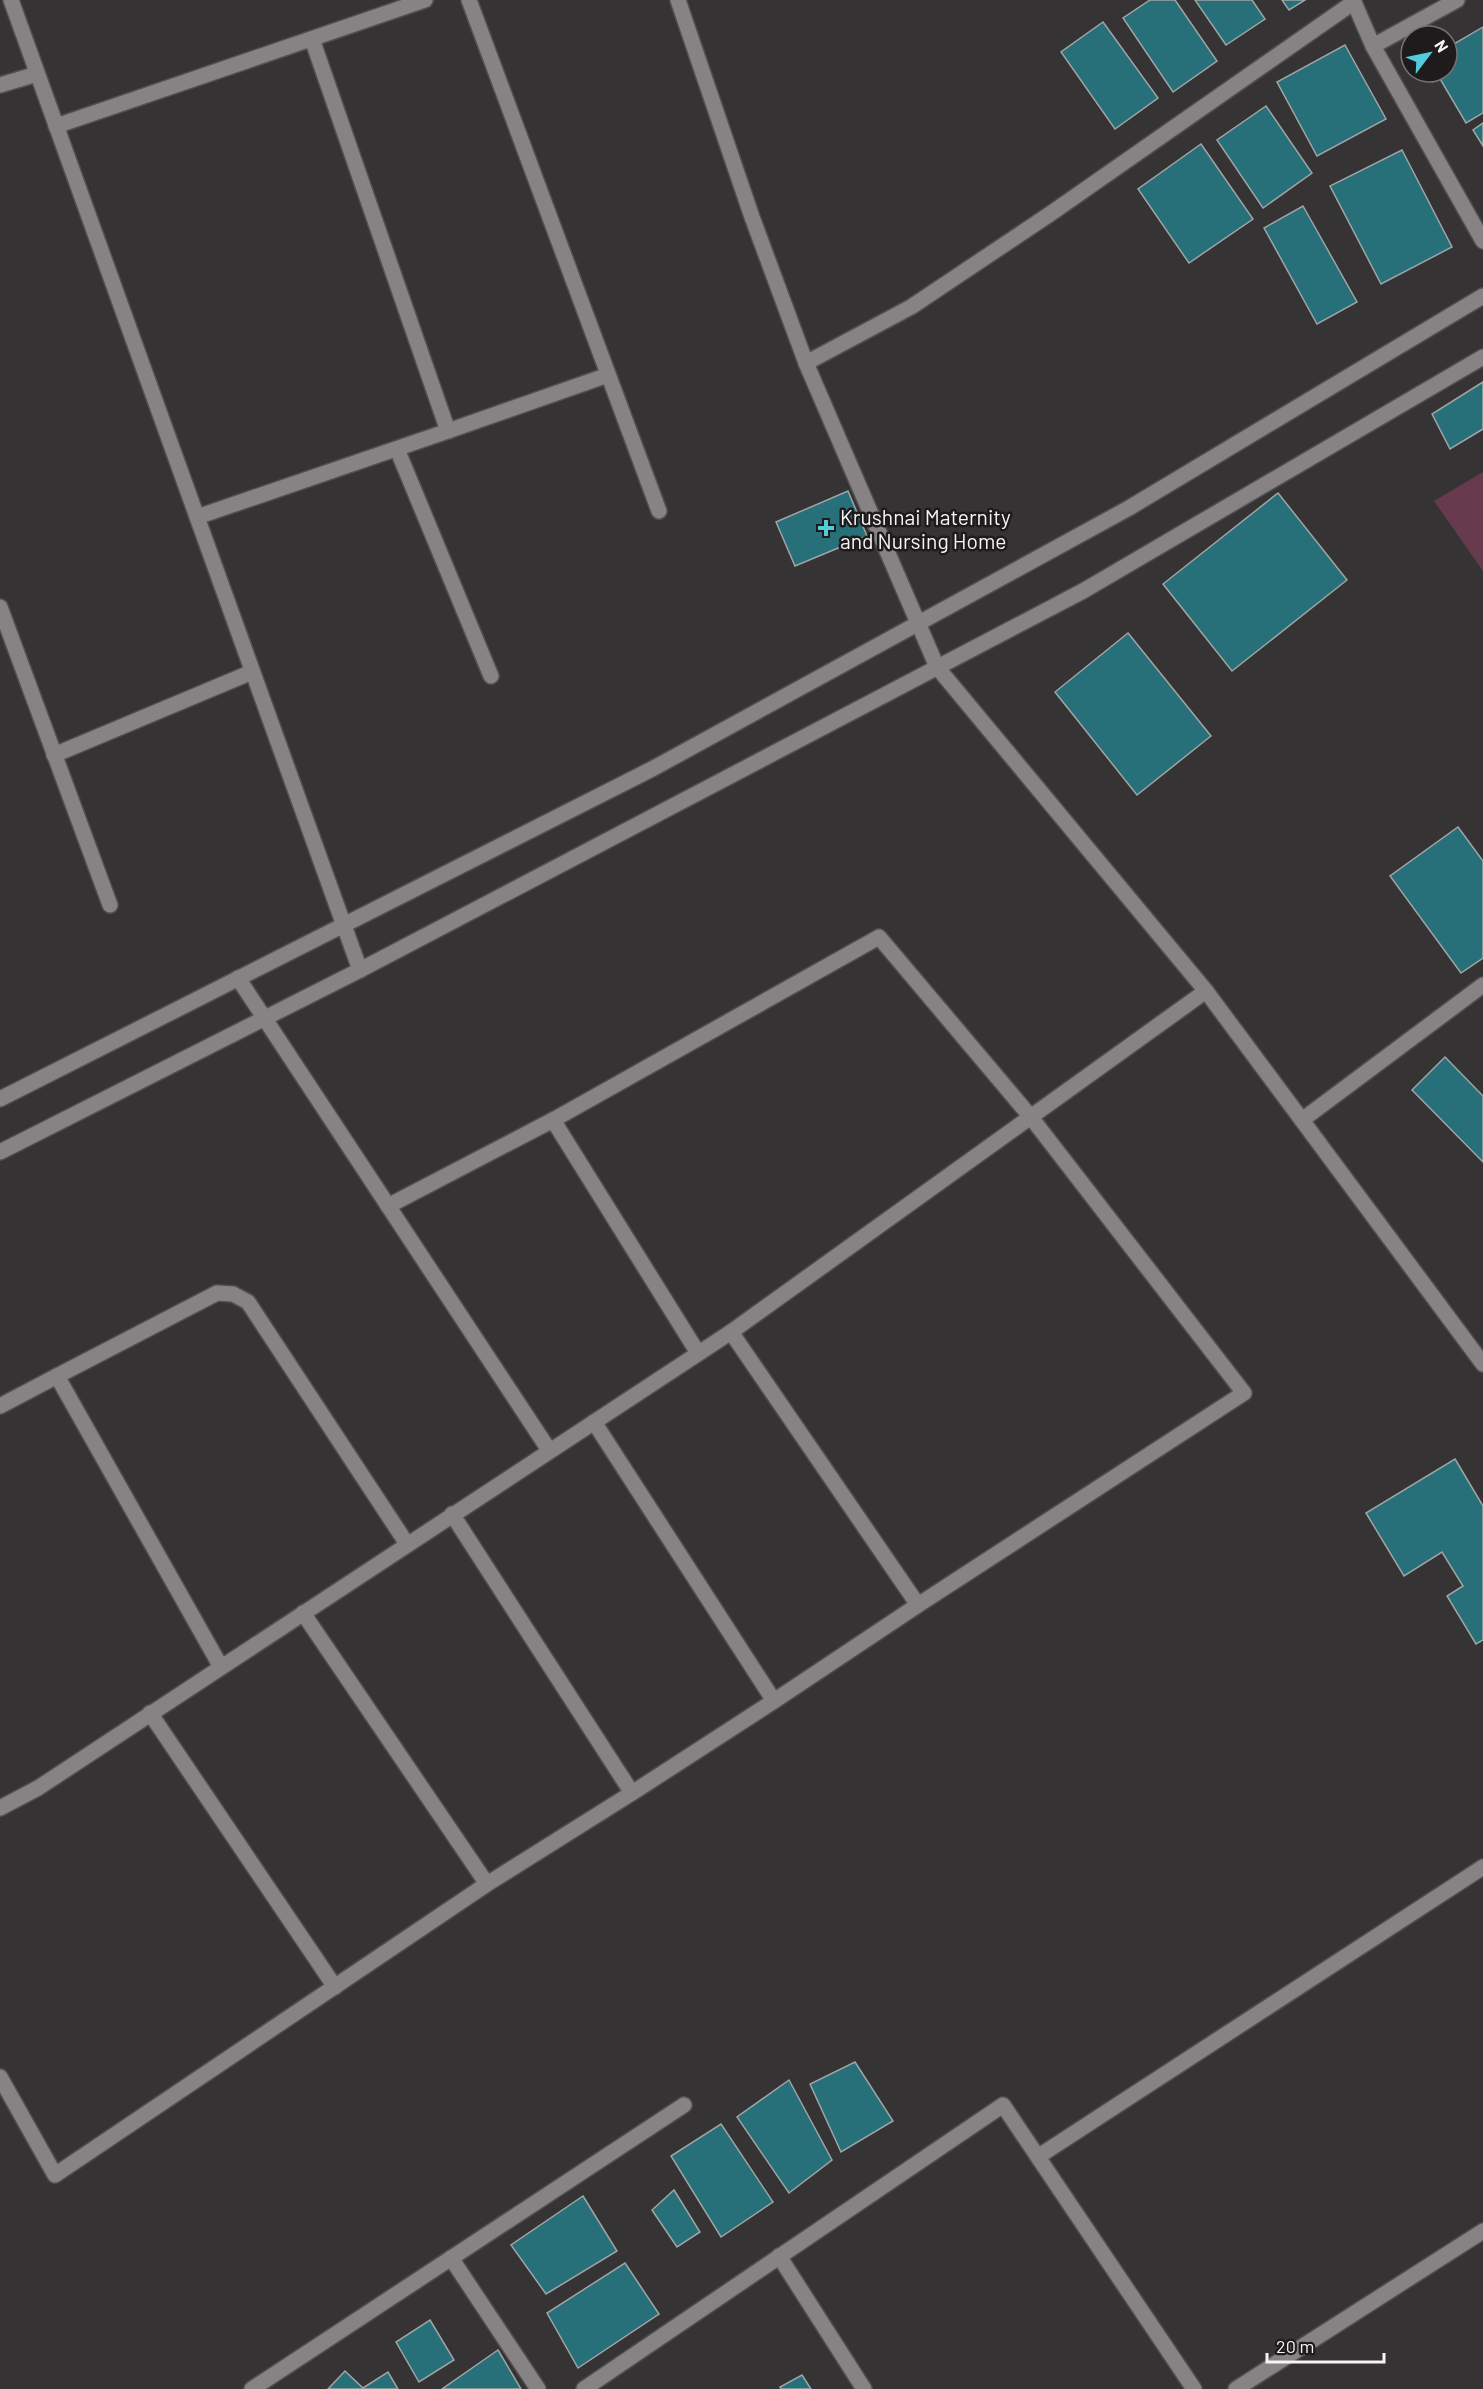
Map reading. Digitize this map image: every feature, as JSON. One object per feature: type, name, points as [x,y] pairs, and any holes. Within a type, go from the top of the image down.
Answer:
[{"type":"street","points":[[11,0],[360,970]]},
{"type":"street","points":[[56,126],[425,0]]},
{"type":"street","points":[[469,0],[658,511]]},
{"type":"street","points":[[678,0],[752,217],[806,363],[937,667],[1206,991],[1483,1364]]},
{"type":"street","points":[[1373,46],[1457,0]]},
{"type":"street","points":[[806,363],[911,307],[1050,214],[1354,1],[1373,46],[1483,241]]},
{"type":"street","points":[[312,39],[448,431]]},
{"type":"street","points":[[0,85],[37,74]]},
{"type":"street","points":[[0,1099],[652,769],[1129,508],[1483,296]]},
{"type":"street","points":[[0,1152],[360,970],[1083,591],[1483,357]]},
{"type":"street","points":[[197,517],[608,375]]},
{"type":"street","points":[[397,449],[491,676]]},
{"type":"street","points":[[0,607],[110,905]]},
{"type":"street","points":[[54,754],[252,672]]},
{"type":"street","points":[[0,2077],[55,2175],[488,1884],[774,1701],[1244,1393],[1030,1116],[879,937],[553,1120],[388,1206]]},
{"type":"street","points":[[238,978],[549,1450]]},
{"type":"street","points":[[1302,1120],[1483,985]]},
{"type":"street","points":[[0,1808],[38,1788],[731,1332],[1206,991]]},
{"type":"street","points":[[553,1120],[698,1353]]},
{"type":"street","points":[[0,1406],[217,1293],[233,1294],[248,1302],[406,1544]]},
{"type":"street","points":[[731,1332],[918,1605]]},
{"type":"street","points":[[57,1376],[221,1667]]},
{"type":"street","points":[[594,1422],[774,1701]]},
{"type":"street","points":[[452,1514],[632,1792]]},
{"type":"street","points":[[303,1613],[488,1884]]},
{"type":"street","points":[[150,1713],[335,1987]]},
{"type":"street","points":[[1039,2156],[1483,1867]]},
{"type":"street","points":[[252,2389],[684,2105]]},
{"type":"street","points":[[584,2389],[1004,2105],[1194,2389]]},
{"type":"street","points":[[1236,2389],[1483,2231]]},
{"type":"street","points":[[780,2256],[864,2389]]},
{"type":"street","points":[[451,2258],[538,2389]]},
{"type":"shaded area","points":[[1483,472],[1483,571],[1434,501]]},
{"type":"building","points":[[1150,0],[1175,0],[1217,61],[1173,92],[1123,18]]},
{"type":"building","points":[[1195,0],[1252,0],[1265,19],[1226,45]]},
{"type":"building","points":[[1282,0],[1305,0],[1289,10]]},
{"type":"building","points":[[1103,22],[1158,98],[1115,129],[1061,52]]},
{"type":"building","points":[[1483,27],[1483,113],[1466,123],[1443,84],[1459,84],[1459,41]]},
{"type":"building","points":[[1345,45],[1386,119],[1317,156],[1277,82]]},
{"type":"building","points":[[1266,106],[1312,173],[1263,208],[1217,140]]},
{"type":"building","points":[[1483,123],[1483,146],[1473,130]]},
{"type":"building","points":[[1201,144],[1253,219],[1189,263],[1138,189]]},
{"type":"building","points":[[1402,150],[1452,247],[1381,284],[1330,186]]},
{"type":"building","points":[[1303,206],[1357,302],[1317,324],[1264,228]]},
{"type":"building","points":[[1483,382],[1483,429],[1450,449],[1432,414]]},
{"type":"building","points":[[848,491],[867,536],[795,566],[776,522]]},
{"type":"building","points":[[1278,493],[1347,580],[1232,671],[1163,584]]},
{"type":"building","points":[[1128,633],[1211,736],[1137,795],[1055,692]]},
{"type":"building","points":[[1458,827],[1483,861],[1483,958],[1461,973],[1390,876]]},
{"type":"building","points":[[1445,1057],[1483,1096],[1483,1162],[1412,1090]]},
{"type":"building","points":[[1455,1459],[1483,1506],[1483,1640],[1476,1644],[1447,1596],[1463,1586],[1442,1552],[1404,1576],[1366,1513]]},
{"type":"building","points":[[855,2062],[893,2121],[841,2152],[810,2084]]},
{"type":"building","points":[[789,2080],[832,2160],[789,2193],[737,2117]]},
{"type":"building","points":[[721,2124],[773,2202],[721,2237],[671,2156]]},
{"type":"building","points":[[674,2190],[700,2232],[677,2247],[652,2210]]},
{"type":"building","points":[[583,2196],[617,2251],[546,2294],[511,2245]]},
{"type":"building","points":[[625,2263],[659,2314],[578,2368],[547,2313]]},
{"type":"building","points":[[430,2320],[454,2360],[419,2382],[396,2342]]},
{"type":"building","points":[[498,2350],[521,2389],[442,2389]]},
{"type":"building","points":[[345,2371],[363,2388],[388,2372],[398,2389],[328,2389]]},
{"type":"building","points":[[802,2375],[811,2389],[781,2389],[780,2387]]},
{"type":"place","name":"Krushnai Maternity and Nursing Home","points":[[826,528]]}]
